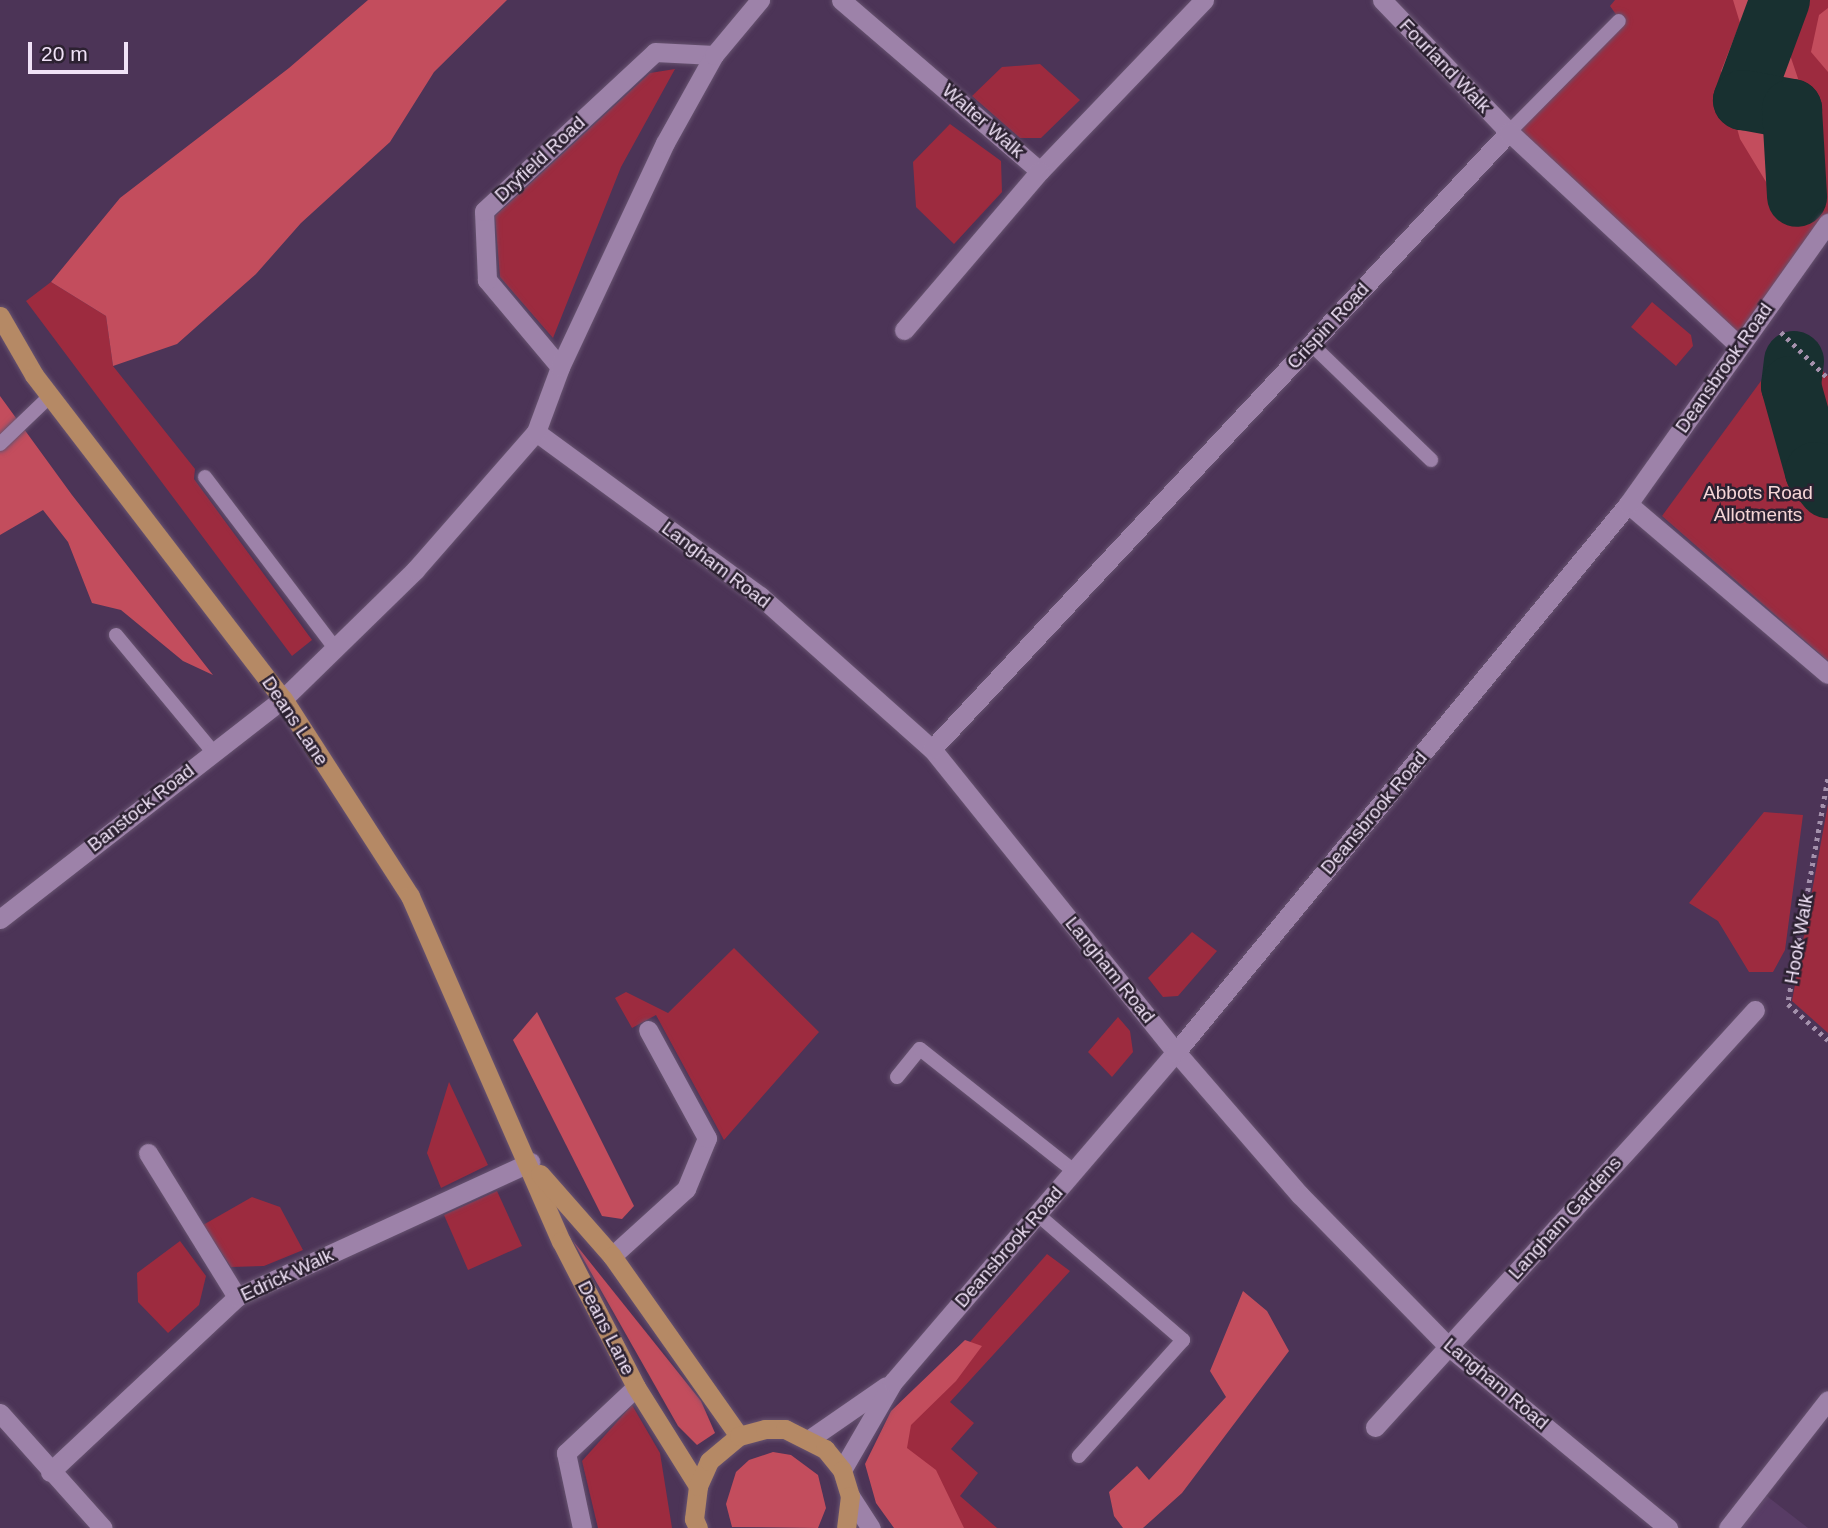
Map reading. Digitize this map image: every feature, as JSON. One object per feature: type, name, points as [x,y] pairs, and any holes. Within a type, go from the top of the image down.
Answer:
[{"type":"main road","name":"Deans Lane","points":[[0,316],[50,396],[283,699],[410,896],[530,1162],[561,1241],[636,1387],[698,1486]]},
{"type":"main road","name":"Deans Lane","points":[[530,1162],[612,1256],[739,1436]]},
{"type":"main road","points":[[698,1528],[694,1519],[698,1486],[709,1461],[739,1436],[776,1429],[811,1438],[842,1470],[850,1496],[846,1528]]},
{"type":"street","points":[[283,699],[415,570],[536,432],[560,368],[665,143],[714,55],[760,0]]},
{"type":"street","name":"Walter Walk","points":[[841,0],[1040,171],[1204,0]]},
{"type":"street","name":"Fourland Walk","points":[[1382,0],[1509,132]]},
{"type":"street","name":"Dryfield Road","points":[[560,368],[486,280],[484,211],[655,52],[714,55]]},
{"type":"street","points":[[1509,132],[1739,346]]},
{"type":"street","name":"Crispin Road","points":[[932,750],[1509,132]]},
{"type":"street","points":[[904,330],[1040,171]]},
{"type":"street","name":"Deansbrook Road","points":[[842,1470],[893,1382],[1176,1052],[1628,505],[1828,223]]},
{"type":"street","name":"Langham Road","points":[[536,432],[760,596],[932,750],[1176,1052],[1300,1195],[1448,1346],[1668,1528]]},
{"type":"street","points":[[1628,505],[1828,674]]},
{"type":"street","name":"Banstock Road","points":[[0,919],[283,699]]},
{"type":"street","name":"Langham Gardens","points":[[1375,1427],[1755,1010]]},
{"type":"street","points":[[612,1256],[686,1189],[707,1138],[649,1030]]},
{"type":"street","points":[[148,1153],[237,1297]]},
{"type":"street","name":"Edrick Walk","points":[[50,1472],[237,1297],[530,1162]]},
{"type":"street","name":"Deansbrook Road","points":[[811,1438],[893,1382]]},
{"type":"street","points":[[582,1528],[566,1453],[636,1387]]},
{"type":"street","points":[[1735,1525],[1828,1400]]},
{"type":"street","points":[[0,1413],[50,1472],[103,1528]]},
{"type":"street","points":[[850,1496],[871,1528]]},
{"type":"lane","points":[[1509,132],[1619,21]]},
{"type":"lane","points":[[1311,344],[1431,460]]},
{"type":"lane","points":[[0,444],[50,396]]},
{"type":"lane","points":[[205,477],[335,648]]},
{"type":"lane","points":[[116,635],[213,752]]},
{"type":"lane","points":[[897,1077],[920,1049],[1074,1171]]},
{"type":"lane","points":[[1037,1214],[1183,1340],[1079,1456]]},
{"type":"path","points":[[1763,313],[1828,378]]},
{"type":"path","name":"Hook Walk","points":[[1828,779],[1787,1004],[1828,1040]]},
{"type":"shaded area","points":[[368,0],[507,0],[434,72],[390,142],[301,223],[256,274],[177,344],[113,366],[106,316],[51,282],[120,198],[289,68]]},
{"type":"shaded area","points":[[1733,0],[1803,0],[1789,52],[1824,155],[1792,201],[1777,200],[1740,139],[1721,71],[1740,23]]},
{"type":"shaded area","points":[[1828,8],[1828,72],[1811,52],[1819,15]]},
{"type":"shaded area","points":[[0,396],[72,495],[213,675],[183,661],[121,610],[92,603],[68,542],[43,510],[0,535]]},
{"type":"shaded area","points":[[537,1012],[634,1206],[622,1219],[602,1216],[513,1040]]},
{"type":"shaded area","points":[[573,1241],[701,1401],[715,1433],[697,1445],[678,1426]]},
{"type":"shaded area","points":[[1243,1291],[1267,1311],[1289,1351],[1182,1493],[1143,1528],[1123,1528],[1114,1516],[1109,1492],[1137,1466],[1149,1480],[1226,1397],[1210,1371]]},
{"type":"shaded area","points":[[965,1340],[982,1346],[956,1381],[911,1425],[907,1448],[936,1470],[964,1528],[894,1528],[876,1503],[865,1464],[891,1411]]},
{"type":"shaded area","points":[[773,1452],[791,1455],[818,1475],[826,1508],[818,1528],[732,1527],[726,1504],[736,1472],[749,1460]]},
{"type":"shaded area","points":[[1759,1490],[1808,1528],[1728,1528]]},
{"type":"green space","points":[[1615,0],[1828,0],[1828,223],[1739,346],[1508,133],[1620,20],[1610,6]]},
{"type":"green space","points":[[1040,64],[1080,100],[1041,138],[1020,138],[972,96],[1002,67]]},
{"type":"green space","points":[[675,69],[621,167],[553,338],[500,277],[495,216],[650,73]]},
{"type":"green space","points":[[950,124],[1001,161],[1002,192],[954,244],[916,207],[913,162]]},
{"type":"green space","points":[[51,282],[106,316],[113,366],[195,469],[194,479],[312,640],[292,656],[26,301]]},
{"type":"green space","points":[[1652,302],[1691,335],[1693,346],[1676,366],[1631,327]]},
{"type":"green space","name":"Abbots Road Allotments","points":[[1791,340],[1828,376],[1828,661],[1662,516]]},
{"type":"green space","points":[[1828,804],[1828,1033],[1792,1001]]},
{"type":"green space","points":[[1764,812],[1803,815],[1785,950],[1773,972],[1749,972],[1718,921],[1689,903]]},
{"type":"green space","points":[[1192,932],[1217,951],[1178,996],[1163,997],[1148,978]]},
{"type":"green space","points":[[734,948],[819,1032],[724,1140],[656,1015],[632,1028],[615,998],[626,992],[668,1013]]},
{"type":"green space","points":[[1118,1017],[1130,1031],[1133,1052],[1112,1077],[1088,1052]]},
{"type":"green space","points":[[449,1082],[488,1165],[441,1188],[427,1153]]},
{"type":"green space","points":[[497,1191],[522,1246],[468,1270],[444,1215]]},
{"type":"green space","points":[[252,1197],[280,1207],[303,1250],[264,1266],[231,1267],[203,1225]]},
{"type":"green space","points":[[180,1241],[206,1276],[199,1305],[168,1333],[138,1302],[137,1273]]},
{"type":"green space","points":[[1047,1254],[1070,1271],[950,1402],[974,1423],[951,1449],[978,1473],[960,1496],[997,1528],[906,1528],[893,1430]]},
{"type":"green space","points":[[632,1405],[660,1453],[672,1528],[598,1528],[582,1461]]},
{"type":"waterway","points":[[1780,0],[1743,100],[1792,109],[1797,197]]},
{"type":"waterway","points":[[1794,361],[1791,386],[1815,472],[1828,488]]}]
